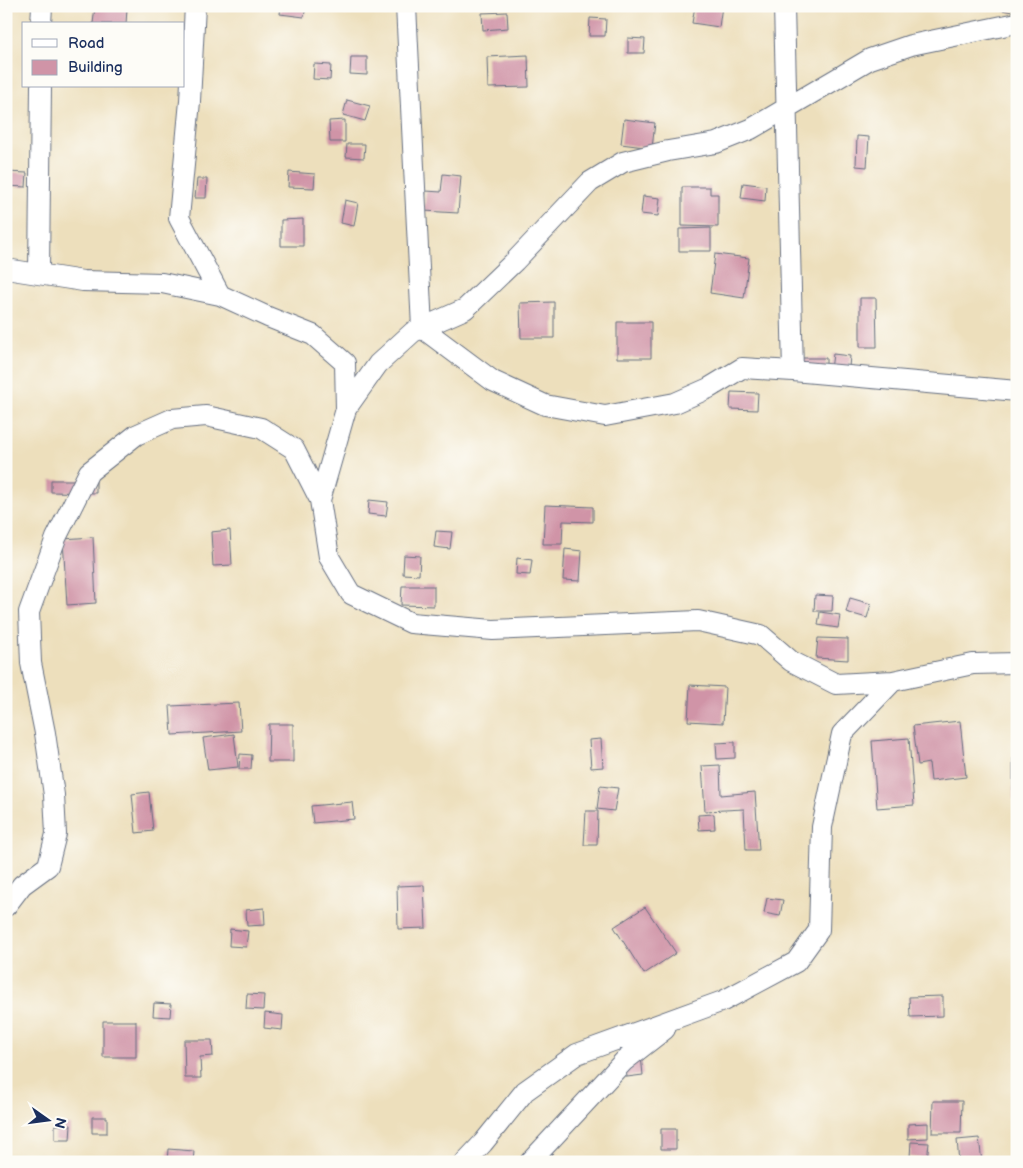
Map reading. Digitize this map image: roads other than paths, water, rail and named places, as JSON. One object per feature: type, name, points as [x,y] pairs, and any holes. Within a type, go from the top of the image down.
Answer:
[{"type":"street","points":[[41,22],[42,6]]},
{"type":"street","points":[[195,6],[179,218],[220,295]]},
{"type":"street","points":[[406,6],[422,328]]},
{"type":"street","points":[[784,6],[793,371]]},
{"type":"street","points":[[346,409],[378,364],[413,332],[465,309],[515,261],[590,182],[623,162],[668,151],[716,143],[751,129],[870,59],[911,45],[1017,23]]},
{"type":"street","points":[[39,273],[41,88]]},
{"type":"street","points":[[6,269],[83,281],[162,283],[220,295],[313,335],[344,364],[346,409],[320,500]]},
{"type":"street","points":[[422,328],[493,381],[546,405],[606,416],[675,403],[709,388],[742,368],[1017,390]]},
{"type":"street","points":[[6,906],[22,885],[48,866],[56,834],[54,795],[45,733],[31,663],[29,612],[56,538],[89,472],[136,435],[172,419],[206,416],[261,428],[294,449],[320,500],[329,557],[351,594],[411,623],[493,630],[698,621],[761,635],[791,661],[836,684],[892,681],[973,664],[1017,663]]},
{"type":"street","points":[[465,1162],[525,1091],[577,1054],[723,1001],[796,962],[820,930],[822,827],[842,734],[892,681]]},
{"type":"street","points":[[530,1162],[624,1061],[680,1017]]}]
